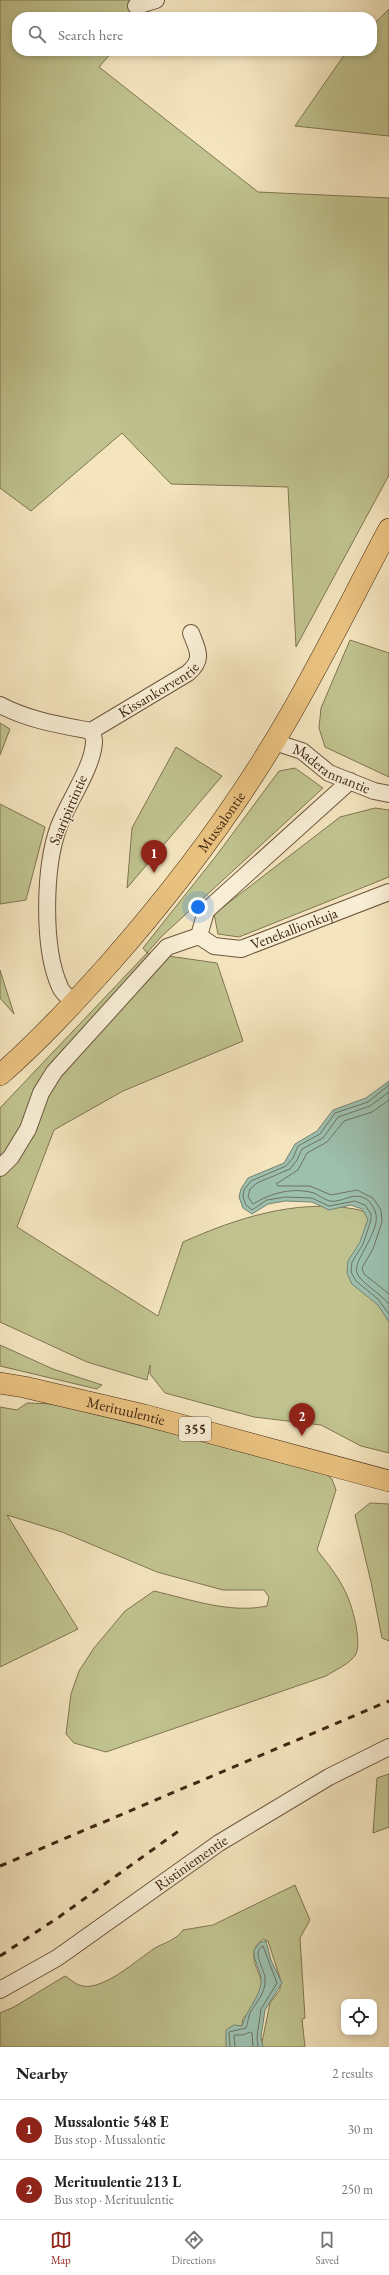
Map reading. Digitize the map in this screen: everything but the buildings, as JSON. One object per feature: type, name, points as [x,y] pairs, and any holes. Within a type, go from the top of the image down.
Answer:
[{"type":"main road","name":"Mussalontie","points":[[0,1075],[38,1042],[144,924],[185,872],[232,807],[274,742],[389,529]]},
{"type":"main road","name":"Merituulentie","points":[[0,1383],[24,1387],[144,1415],[389,1481]]},
{"type":"street","points":[[136,6],[156,0]]},
{"type":"street","name":"Kissankorventie","points":[[91,731],[188,673],[197,666],[199,654],[191,633]]},
{"type":"street","points":[[0,705],[11,711],[42,721],[91,731]]},
{"type":"street","name":"Saaripirtintie","points":[[74,1003],[60,989],[50,959],[47,927],[50,852],[59,825],[90,759],[95,741],[91,731]]},
{"type":"street","name":"Maderannantie","points":[[274,742],[302,750],[329,773],[389,794]]},
{"type":"street","points":[[0,1168],[11,1156],[28,1129],[41,1093],[54,1072],[167,947],[200,936],[206,911],[350,781]]},
{"type":"street","name":"Venekallionkuja","points":[[200,936],[214,946],[241,948],[389,892]]},
{"type":"street","name":"Ristiniementie","points":[[0,1990],[57,1958],[219,1843],[329,1778],[389,1747]]},
{"type":"green space","points":[[0,0],[160,0],[149,12],[12,12],[12,56],[109,56],[99,67],[258,192],[389,198],[389,475],[296,647],[288,487],[171,484],[122,433],[31,511],[0,488]]},
{"type":"green space","points":[[389,9],[389,136],[295,126],[344,56],[377,56],[377,21]]},
{"type":"green space","points":[[350,640],[389,653],[389,777],[325,747],[319,728],[321,708]]},
{"type":"green space","points":[[0,723],[10,729],[0,755]]},
{"type":"green space","points":[[176,747],[222,776],[127,888],[132,828]]},
{"type":"green space","points":[[295,768],[323,788],[161,937],[147,953],[143,948],[216,856],[279,771]]},
{"type":"green space","points":[[0,804],[45,827],[26,900],[0,904]]},
{"type":"green space","points":[[375,808],[389,810],[389,877],[239,937],[218,934],[214,914],[340,817]]},
{"type":"green space","points":[[147,953],[217,963],[243,1041],[123,1091],[54,1130],[17,1227],[158,1316],[183,1242],[203,1233],[245,1218],[288,1209],[310,1207],[355,1209],[389,1223],[389,1453],[361,1446],[321,1425],[254,1417],[165,1393],[150,1374],[150,1365],[147,1380],[87,1362],[0,1322],[0,1108]]},
{"type":"green space","points":[[0,970],[14,1014],[0,998]]},
{"type":"green space","points":[[0,1345],[53,1369],[102,1385],[97,1389],[0,1366]]},
{"type":"green space","points":[[27,1403],[55,1404],[322,1471],[332,1479],[336,1490],[317,1550],[339,1580],[351,1604],[358,1640],[358,1648],[353,1658],[326,1676],[106,1752],[74,1743],[66,1734],[71,1694],[79,1671],[94,1648],[125,1611],[154,1591],[224,1607],[239,1608],[267,1606],[269,1597],[264,1590],[223,1590],[157,1572],[62,1532],[7,1515],[78,1629],[0,1667],[0,1407],[17,1410]]},
{"type":"green space","points":[[370,1503],[389,1504],[389,1641],[382,1638],[371,1582],[355,1515]]},
{"type":"green space","points":[[389,1774],[389,1827],[373,1833],[377,1778]]},
{"type":"green space","points":[[295,1885],[310,1920],[300,1938],[305,2018],[302,2019],[305,2047],[261,2047],[270,2003],[280,1990],[280,1978],[268,1941],[263,1939],[255,1950],[254,1961],[263,1986],[249,2013],[243,2018],[242,2025],[251,2047],[0,2047],[0,2013],[14,2007],[65,1976],[79,1985],[97,1985],[129,1967],[155,1948],[174,1939],[183,1930],[213,1925]]},
{"type":"water","points":[[389,1081],[389,1322],[378,1305],[352,1284],[347,1273],[348,1261],[360,1242],[368,1219],[362,1209],[351,1205],[329,1210],[312,1202],[285,1201],[268,1204],[252,1214],[243,1208],[239,1197],[241,1189],[248,1178],[284,1163],[295,1144],[317,1131],[333,1110],[366,1098]]},
{"type":"water","points":[[266,1941],[271,1960],[282,1983],[265,2010],[261,2037],[263,2047],[226,2047],[226,2030],[234,2025],[242,2026],[260,1988],[261,1979],[254,1950],[260,1942]]},
{"type":"railway","points":[[0,1866],[389,1701]]},
{"type":"railway","points":[[0,1956],[59,1917],[180,1830]]},
{"type":"place","name":"Mussalontie 548 E","points":[[154,873]]},
{"type":"place","name":"Merituulentie 213 L","points":[[302,1436]]}]
